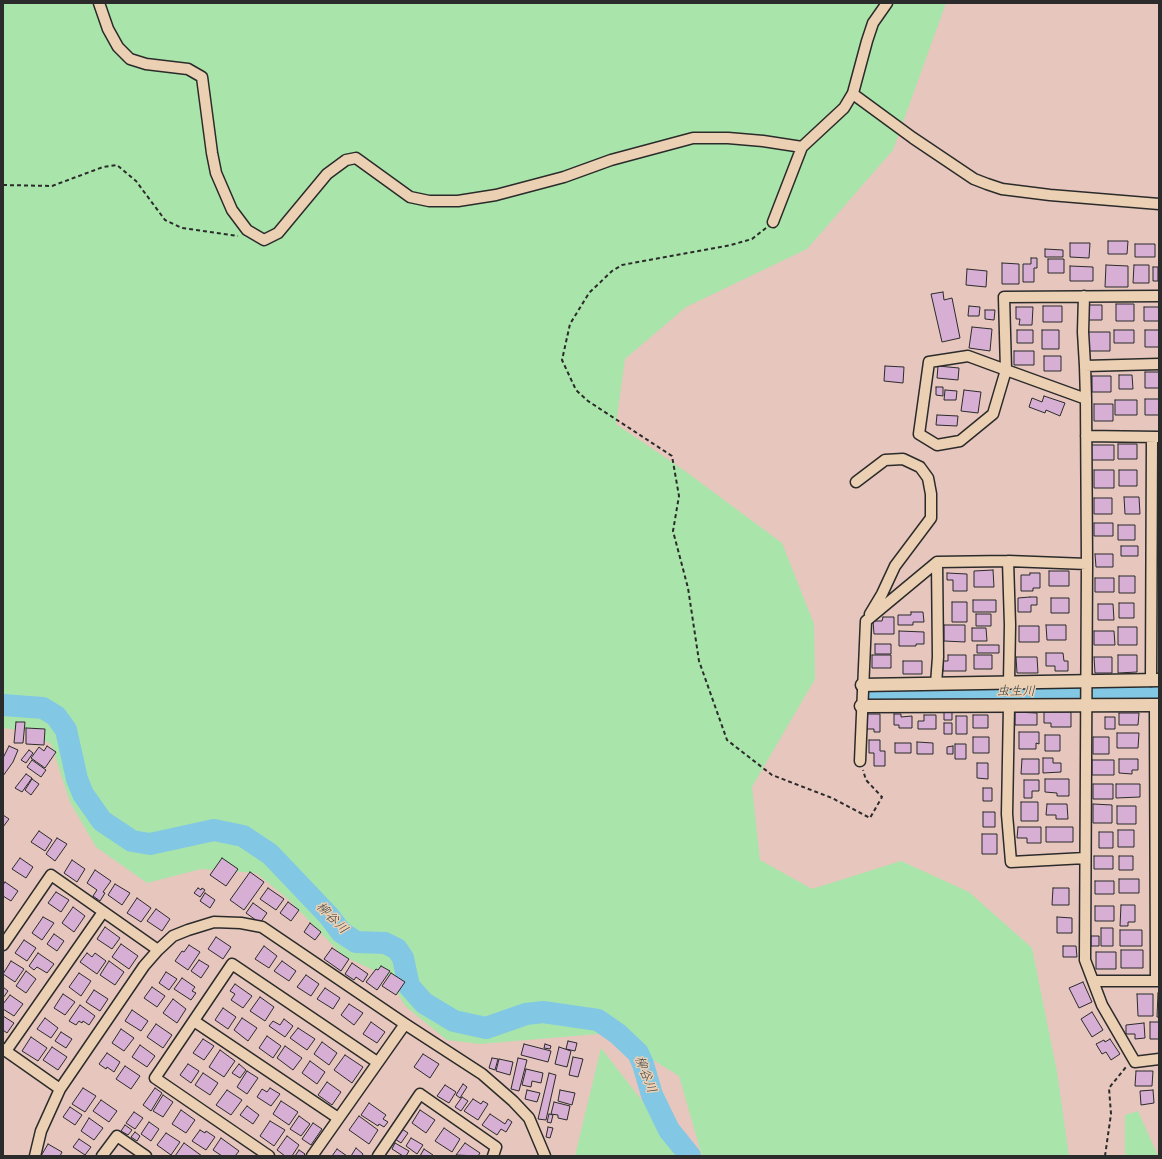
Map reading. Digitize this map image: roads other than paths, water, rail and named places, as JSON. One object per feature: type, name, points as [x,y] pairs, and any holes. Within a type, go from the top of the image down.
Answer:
[{"type":"street","points":[[99,3],[108,29],[118,47],[130,58],[146,64],[188,69],[202,77],[216,173],[232,210],[247,230],[264,240],[278,233],[327,174],[346,160],[356,158],[410,197],[429,201],[451,201],[496,195],[564,176],[611,160],[693,138],[763,140],[802,147]]},
{"type":"street","points":[[773,222],[802,147],[844,108],[853,94],[873,23],[887,3]]},
{"type":"street","points":[[853,94],[913,138],[974,179],[987,184],[1002,189],[1159,204]]},
{"type":"street","points":[[1084,296],[1083,332],[1086,399],[1087,564],[1085,960],[1102,1005],[1135,1062],[1159,1059]]},
{"type":"street","points":[[1086,399],[1006,370],[968,356],[929,362],[919,434],[937,445],[960,441],[994,414],[1006,370],[1004,297],[1159,296]]},
{"type":"street","points":[[1085,366],[1159,364]]},
{"type":"street","points":[[862,685],[1155,681],[1156,437],[1086,436]]},
{"type":"street","points":[[856,482],[885,460],[903,459],[920,467],[928,478],[931,494],[931,518],[895,566],[882,594],[866,621],[861,706],[860,761]]},
{"type":"street","points":[[866,621],[937,562],[1008,561],[1087,564]]},
{"type":"street","points":[[1008,561],[1010,625],[1008,683]]},
{"type":"street","points":[[936,684],[938,657],[937,562]]},
{"type":"street","points":[[861,706],[1157,705],[1158,981],[1093,981]]},
{"type":"street","points":[[1009,706],[1008,814],[1011,862],[1085,858]]},
{"type":"street","points":[[3,945],[51,875],[158,950]]},
{"type":"street","points":[[60,1089],[5,1050],[103,912]]},
{"type":"street","points":[[35,1156],[41,1131],[60,1089],[144,966],[158,950],[174,936],[214,922],[241,923],[262,927],[405,1024],[482,1074],[513,1101],[529,1118],[545,1156]]},
{"type":"street","points":[[269,1156],[156,1078],[232,964],[377,1062]]},
{"type":"street","points":[[194,1021],[338,1118]]},
{"type":"street","points":[[312,1156],[405,1024]]},
{"type":"street","points":[[383,1154],[420,1094],[496,1147],[493,1156]]},
{"type":"street","points":[[102,1156],[117,1136],[146,1156]]},
{"type":"waterway","name":"虫生川","points":[[873,693],[1159,692]]},
{"type":"waterway","name":"柳谷川","points":[[3,705],[43,708],[56,716],[66,730],[77,779],[83,794],[102,821],[132,841],[150,844],[214,830],[243,836],[270,854],[329,916],[341,932],[356,942],[385,943],[397,949],[403,958],[409,986],[424,1003],[454,1021],[486,1028],[526,1014],[543,1012],[598,1020],[618,1034],[638,1053],[643,1064],[652,1095],[669,1130],[690,1156]]}]
